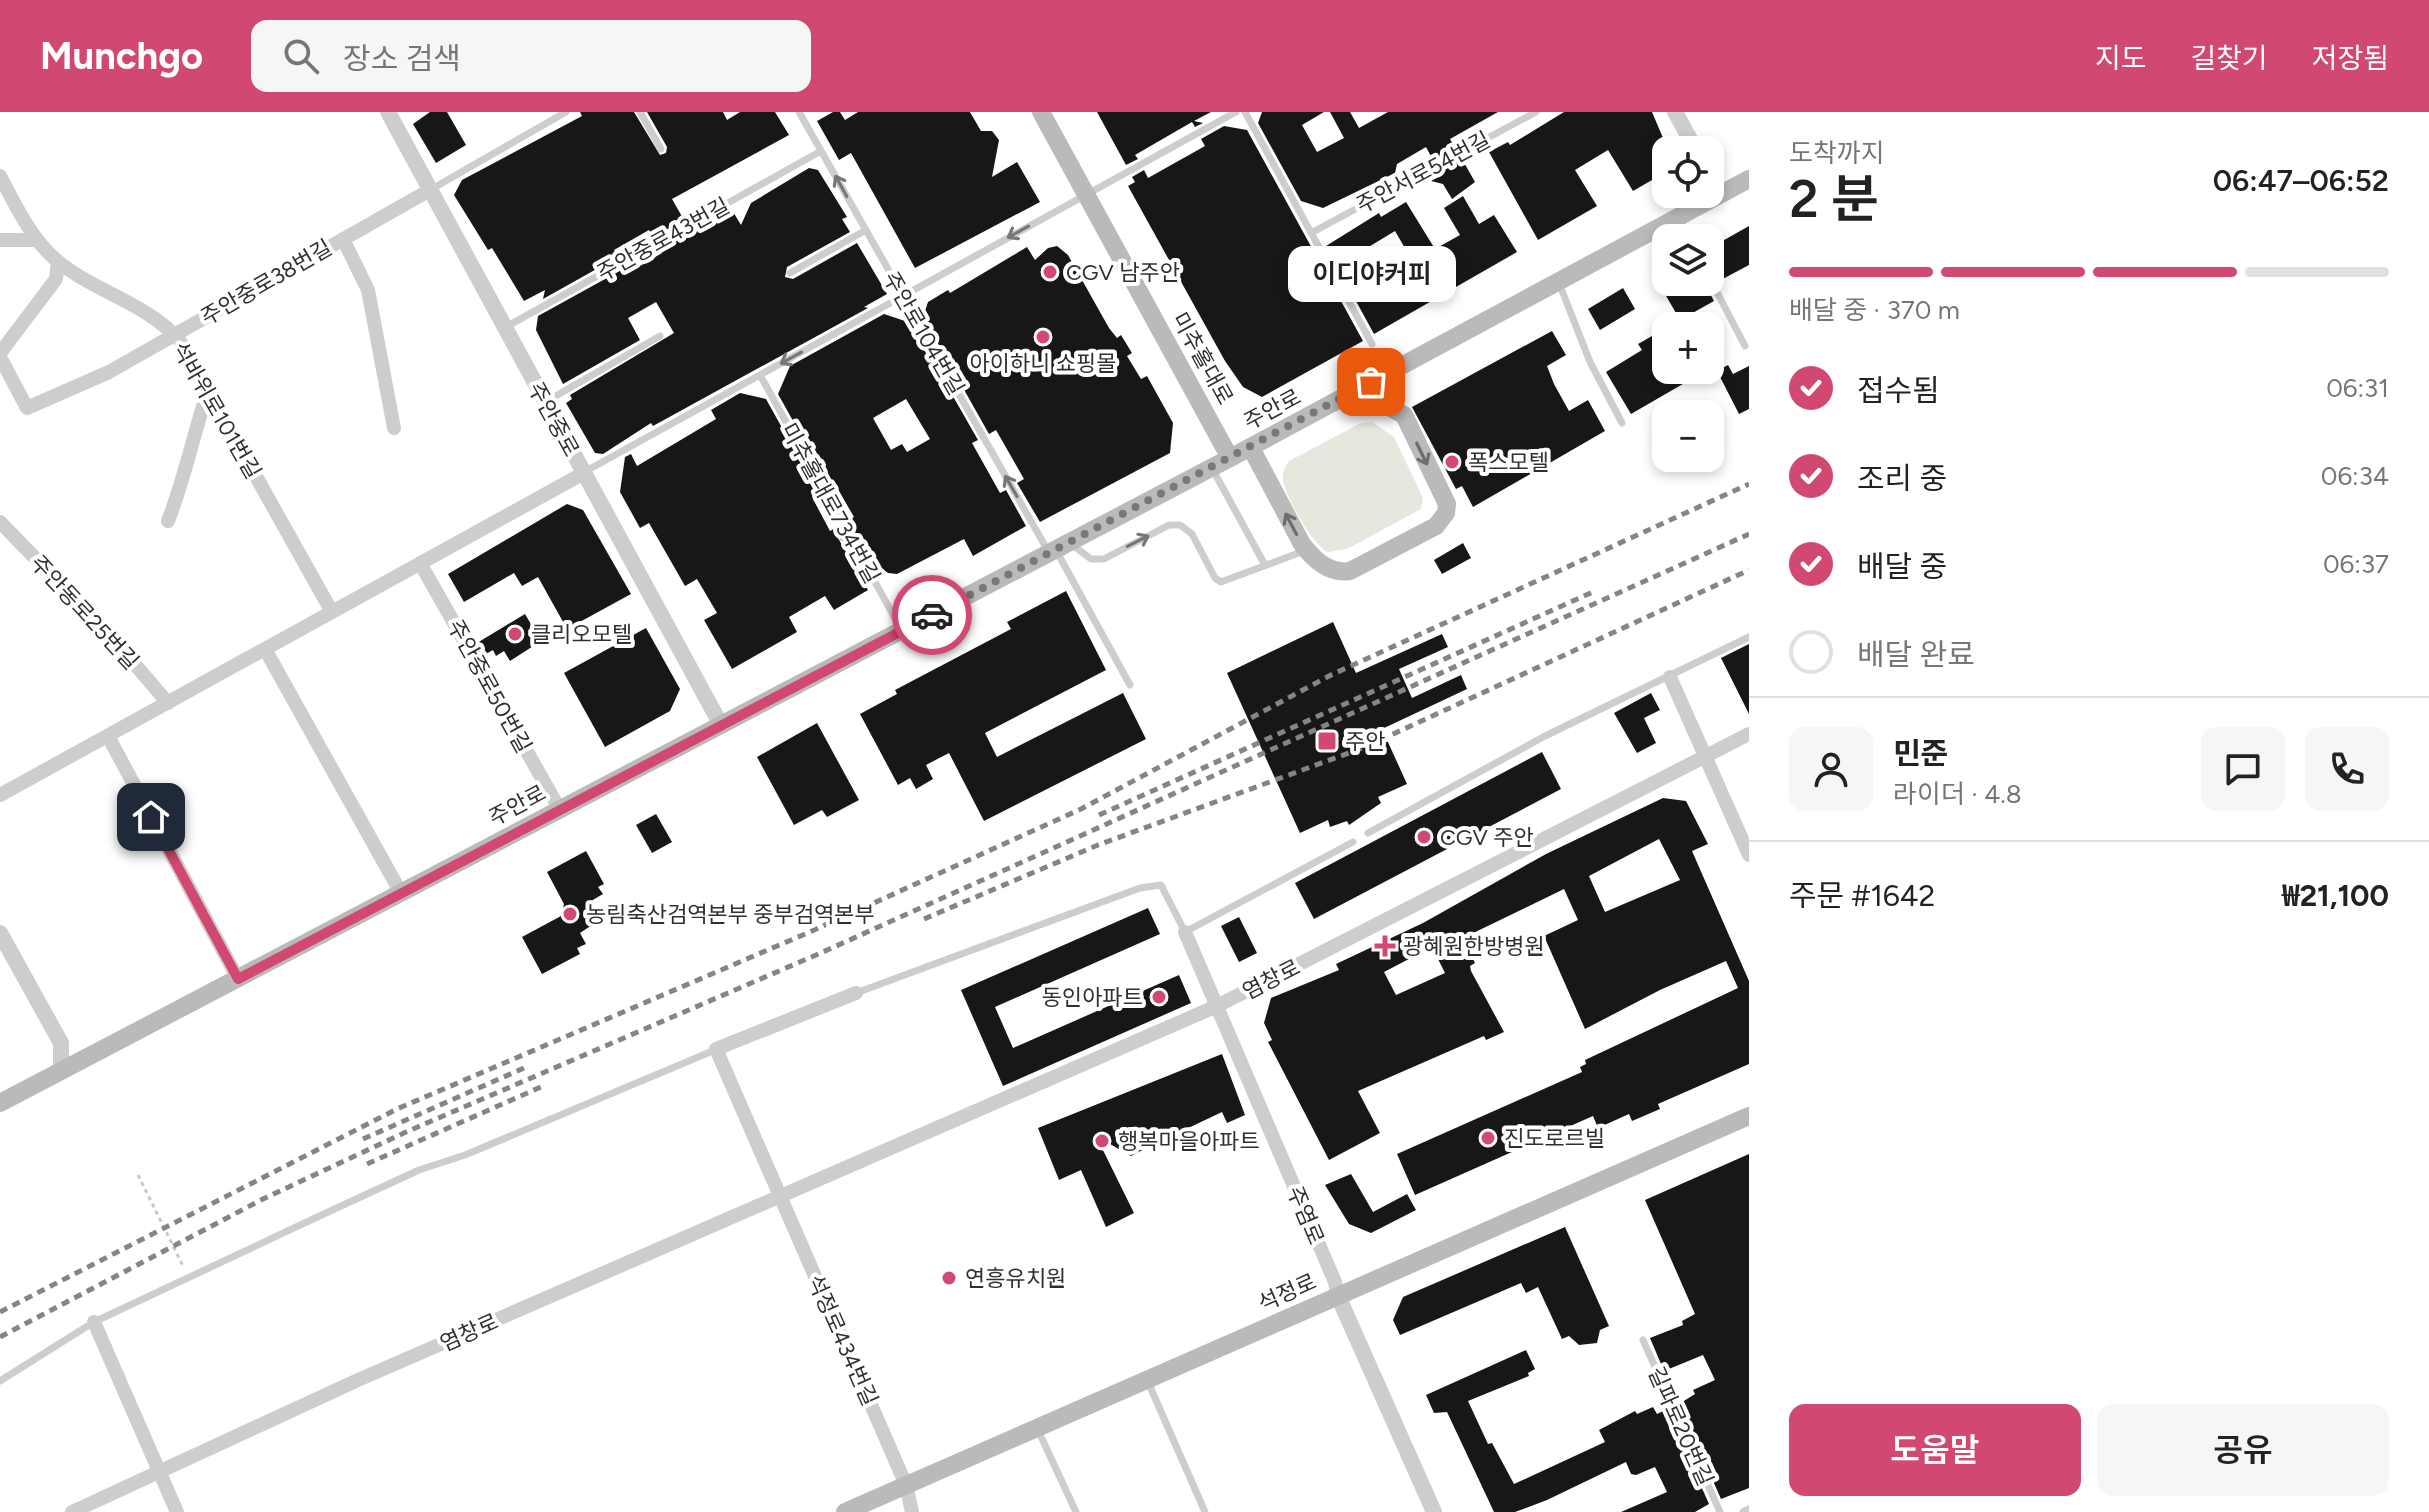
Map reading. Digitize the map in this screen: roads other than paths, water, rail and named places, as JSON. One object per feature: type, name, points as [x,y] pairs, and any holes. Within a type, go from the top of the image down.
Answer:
[{"type":"main road","name":"미추홀대로","points":[[1041,112],[1230,458]]},
{"type":"main road","name":"주안로","points":[[1724,192],[1749,179]]},
{"type":"main road","name":"주안로","points":[[0,1103],[1251,448],[1695,208]]},
{"type":"main road","points":[[1251,448],[1306,550],[1327,567],[1341,572],[1350,571],[1436,526],[1446,513],[1447,504],[1404,415],[1381,403],[1345,397]]},
{"type":"main road","name":"석정로","points":[[845,1512],[1749,1116]]},
{"type":"street","name":"주안중로","points":[[388,112],[721,725]]},
{"type":"street","points":[[1675,112],[1688,136]]},
{"type":"street","name":"석바위로101번길","points":[[0,176],[35,240],[58,262],[154,316],[175,335],[332,612]]},
{"type":"street","name":"주안중로38번길","points":[[0,355],[27,408],[109,372],[430,190]]},
{"type":"street","name":"주안중로38번길","points":[[343,239],[368,290],[394,428]]},
{"type":"street","points":[[0,240],[35,240]]},
{"type":"street","points":[[0,355],[56,279],[58,262]]},
{"type":"street","points":[[168,521],[185,478],[187,451],[208,391]]},
{"type":"street","points":[[0,795],[584,473]]},
{"type":"street","name":"주안동로25번길","points":[[0,522],[108,633],[168,703]]},
{"type":"street","name":"주안중로50번길","points":[[420,563],[560,810]]},
{"type":"street","points":[[265,649],[401,893]]},
{"type":"street","points":[[1670,677],[1749,855]]},
{"type":"street","name":"염창로","points":[[72,1512],[779,1195],[1217,1006],[1749,734]]},
{"type":"street","points":[[108,736],[238,979]]},
{"type":"street","name":"주염로","points":[[1185,932],[1335,1282],[1338,1296],[1434,1512]]},
{"type":"street","points":[[0,933],[61,1043],[72,1051],[95,1054]]},
{"type":"street","points":[[779,1195],[716,1049],[856,993]]},
{"type":"street","points":[[61,1043],[61,1071]]},
{"type":"street","name":"석정로434번길","points":[[779,1195],[906,1485],[912,1512]]},
{"type":"street","points":[[94,1322],[177,1512]]},
{"type":"lane","points":[[430,190],[566,112]]},
{"type":"lane","points":[[640,112],[661,149]]},
{"type":"lane","name":"주안로104번길","points":[[799,112],[904,296],[1058,549]]},
{"type":"lane","points":[[584,473],[1236,112]]},
{"type":"lane","points":[[1245,112],[1372,344]]},
{"type":"lane","name":"주안서로54번길","points":[[1311,233],[1536,112]]},
{"type":"lane","name":"주안중로43번길","points":[[505,328],[821,151]]},
{"type":"lane","points":[[1678,217],[1682,224]]},
{"type":"lane","points":[[790,273],[866,230]]},
{"type":"lane","points":[[1558,281],[1590,362],[1622,423]]},
{"type":"lane","points":[[1719,296],[1745,346]]},
{"type":"lane","points":[[545,402],[660,336]]},
{"type":"lane","name":"미추홀대로734번길","points":[[760,375],[902,631]]},
{"type":"lane","points":[[1212,468],[1265,565]]},
{"type":"lane","points":[[1058,549],[1091,559],[1104,559],[1169,525],[1180,525],[1192,534],[1215,578],[1221,582],[1306,550]]},
{"type":"lane","points":[[1058,549],[1130,685]]},
{"type":"lane","points":[[1368,833],[1545,736],[1749,637]]},
{"type":"lane","points":[[856,993],[1140,888],[1161,885],[1185,932],[1353,842]]},
{"type":"lane","points":[[0,1381],[94,1322],[313,1219],[419,1170],[465,1155],[716,1049]]},
{"type":"lane","name":"길파로20번길","points":[[1643,1340],[1720,1512]]},
{"type":"lane","points":[[1147,1380],[1205,1512]]},
{"type":"lane","points":[[1037,1428],[1076,1512]]},
{"type":"lane","points":[[1743,1512],[1749,1509]]},
{"type":"railway","points":[[0,1312],[397,1109],[812,931],[1081,809],[1331,675],[1749,484]]},
{"type":"railway","points":[[0,1337],[263,1199],[406,1132],[823,952],[1749,534]]},
{"type":"railway","points":[[924,919],[1098,845],[1365,747],[1749,570]]},
{"type":"railway","points":[[1099,815],[1595,591]]},
{"type":"railway","points":[[363,1139],[524,1068]]},
{"type":"railway","points":[[367,1164],[543,1086]]},
{"type":"place","name":"CGV 남주안","points":[[1050,272]]},
{"type":"place","name":"아이하니 쇼핑몰","points":[[1043,337]]},
{"type":"place","name":"이디야커피","points":[[1371,382]]},
{"type":"place","name":"폭스모텔","points":[[1452,462]]},
{"type":"place","name":"클리오모텔","points":[[515,634]]},
{"type":"place","name":"주안","points":[[1327,741]]},
{"type":"place","name":"CGV 주안","points":[[1424,837]]},
{"type":"place","name":"농림축산검역본부 중부검역본부","points":[[570,914]]},
{"type":"place","name":"광혜원한방병원","points":[[1385,946]]},
{"type":"place","name":"동인아파트","points":[[1159,997]]},
{"type":"place","name":"진도로르빌","points":[[1488,1138]]},
{"type":"place","name":"행복마을아파트","points":[[1102,1141]]},
{"type":"place","name":"연흥유치원","points":[[949,1278]]}]
